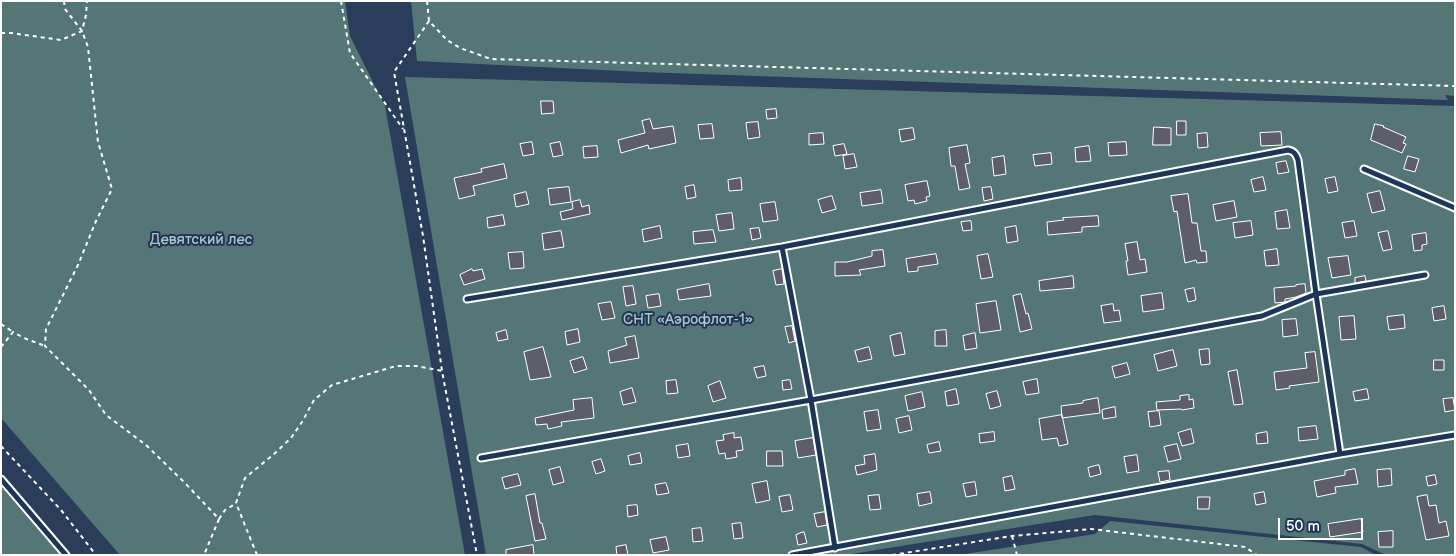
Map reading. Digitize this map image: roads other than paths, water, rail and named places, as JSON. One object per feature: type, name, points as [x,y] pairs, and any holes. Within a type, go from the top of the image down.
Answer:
[{"type":"lane","points":[[467,300],[782,247],[1288,150],[1296,154],[1298,160],[1340,454]]},
{"type":"lane","points":[[1364,169],[1455,208]]},
{"type":"lane","points":[[782,247],[811,400],[835,548]]},
{"type":"lane","points":[[481,458],[811,400],[1262,316],[1316,294],[1425,276]]},
{"type":"lane","points":[[792,555],[1340,454],[1455,435]]},
{"type":"lane","points":[[1,479],[66,555]]},
{"type":"park label","name":"Девятский лес","points":[[201,240]]},
{"type":"park label","name":"СНТ «Аэрофлот-1»","points":[[688,320]]}]
